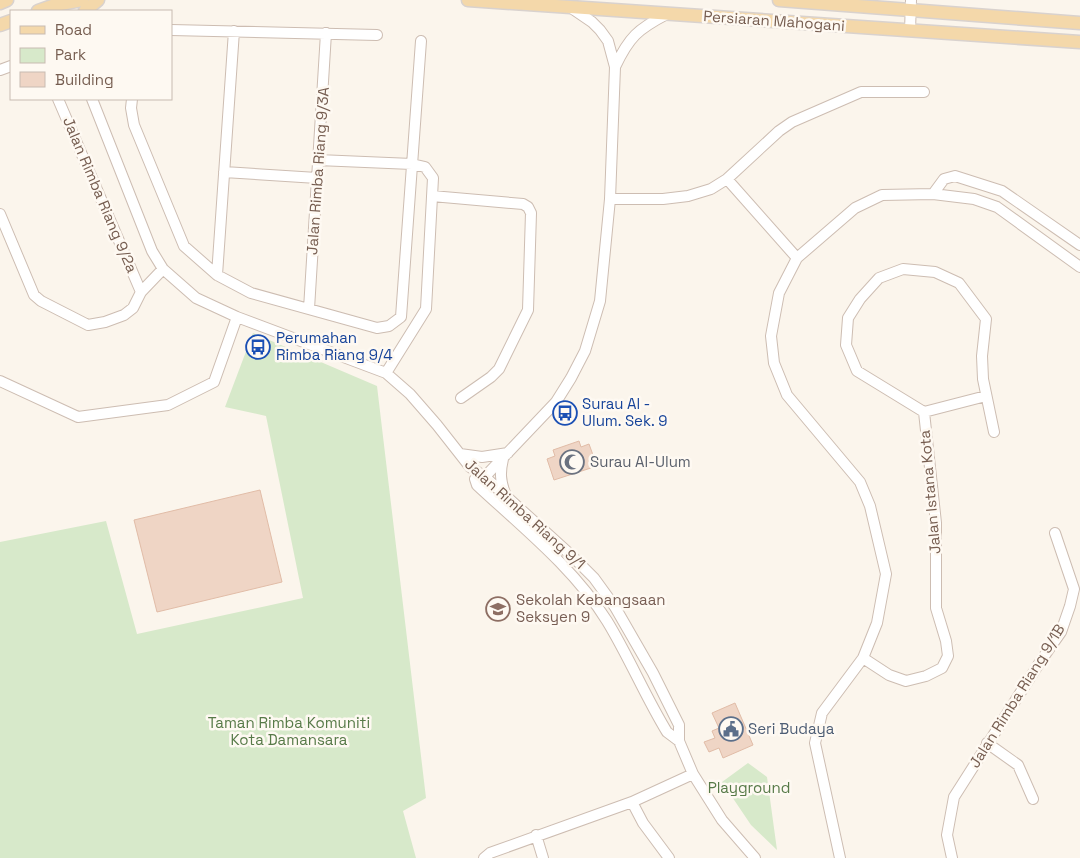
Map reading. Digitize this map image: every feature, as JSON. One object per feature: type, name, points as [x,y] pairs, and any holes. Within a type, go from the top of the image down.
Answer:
[{"type":"main road","points":[[0,3],[8,0]]},
{"type":"main road","points":[[42,10],[82,0]]},
{"type":"main road","points":[[86,10],[98,0]]},
{"type":"main road","name":"Persiaran Mahogani","points":[[468,0],[1080,42]]},
{"type":"main road","name":"Persiaran Mahogani","points":[[780,0],[864,6],[911,5],[951,13],[1080,23]]},
{"type":"main road","points":[[864,6],[881,0]]},
{"type":"main road","points":[[936,0],[951,13]]},
{"type":"street","points":[[910,30],[911,5]]},
{"type":"street","points":[[477,485],[556,402],[572,378],[585,351],[600,301],[610,199],[615,67],[608,41],[600,30],[570,7]]},
{"type":"street","points":[[615,67],[634,35],[646,25],[666,14]]},
{"type":"street","points":[[172,30],[377,35]]},
{"type":"street","points":[[217,275],[234,31]]},
{"type":"street","name":"Jalan Rimba Riang 9/3A","points":[[309,309],[326,34]]},
{"type":"street","points":[[132,100],[131,108],[134,125],[184,246],[217,275],[251,293],[377,328],[389,326],[401,318],[421,41]]},
{"type":"street","points":[[610,199],[663,199],[688,196],[711,189],[727,179],[779,131],[792,122],[861,92],[924,92]]},
{"type":"street","name":"Jalan Rimba Riang 9/2a","points":[[58,100],[142,292]]},
{"type":"street","name":"Jalan Rimba Riang 9/1","points":[[92,100],[152,250],[164,269],[196,298],[237,317],[386,373],[410,394],[470,467],[485,477],[553,537],[594,578],[615,607],[654,673],[679,725],[679,741],[693,774],[722,820],[755,858]]},
{"type":"street","points":[[318,160],[412,164],[425,167],[433,178],[426,309],[386,373]]},
{"type":"street","points":[[224,172],[317,178]]},
{"type":"street","points":[[933,194],[944,179],[955,176],[1002,191],[1080,245]]},
{"type":"street","points":[[727,179],[797,258]]},
{"type":"street","points":[[840,858],[815,743],[822,712],[863,658],[877,623],[886,574],[870,506],[860,482],[787,395],[774,363],[772,336],[779,293],[797,258],[855,208],[882,195],[933,194],[974,199],[997,208],[1080,267]]},
{"type":"street","points":[[432,196],[523,204],[528,207],[531,213],[528,310],[498,369],[461,398]]},
{"type":"street","points":[[0,214],[34,295],[41,301],[88,324],[105,322],[124,315],[132,308],[142,292],[164,269]]},
{"type":"street","name":"Jalan Istana Kota","points":[[863,658],[889,675],[906,681],[926,676],[942,668],[948,656],[946,641],[936,608],[936,523],[924,412],[857,371],[846,344],[848,318],[860,299],[880,278],[903,269],[935,272],[958,282],[986,318],[982,356],[983,379],[994,432]]},
{"type":"street","points":[[0,382],[78,417],[168,405],[214,382],[237,317]]},
{"type":"street","points":[[924,412],[986,396]]},
{"type":"street","points":[[460,454],[482,457],[505,455]]},
{"type":"street","points":[[505,455],[500,472],[500,481],[506,496]]},
{"type":"street","points":[[470,467],[477,485],[544,548],[583,588],[606,620],[667,732],[679,741]]},
{"type":"street","name":"Jalan Rimba Riang 9/1B","points":[[952,858],[947,835],[954,797],[987,743],[1061,632],[1070,606],[1074,589],[1055,533]]},
{"type":"street","points":[[640,680],[654,673]]},
{"type":"street","points":[[987,743],[1018,765],[1033,799]]},
{"type":"street","points":[[484,858],[490,853],[536,835],[632,802],[693,774]]},
{"type":"street","points":[[632,802],[643,823],[669,858]]},
{"type":"street","points":[[536,835],[543,858]]},
{"type":"green space","name":"Taman Rimba Komuniti Kota Damansara","points":[[253,333],[377,386],[426,798],[403,811],[416,858],[0,858],[0,542],[106,521],[137,634],[303,598],[266,416],[225,407]]},
{"type":"green space","name":"Playground","points":[[748,763],[767,777],[777,850],[751,825],[722,782]]},
{"type":"building","name":"Surau Al-Ulum","points":[[579,441],[581,447],[589,444],[597,466],[554,480],[547,459],[555,456],[553,450]]},
{"type":"building","points":[[260,490],[282,582],[157,612],[134,520]]},
{"type":"building","name":"Seri Budaya","points":[[735,703],[753,745],[723,758],[719,748],[709,752],[704,742],[715,738],[712,731],[719,728],[712,713]]},
{"type":"place","name":"Perumahan Rimba Riang 9/4","points":[[258,347]]},
{"type":"place","name":"Surau Al - Ulum. Sek. 9","points":[[565,413]]},
{"type":"place","name":"Surau Al-Ulum","points":[[572,462]]},
{"type":"place","name":"Sekolah Kebangsaan Seksyen 9","points":[[498,609]]},
{"type":"place","name":"Seri Budaya","points":[[731,729]]}]
